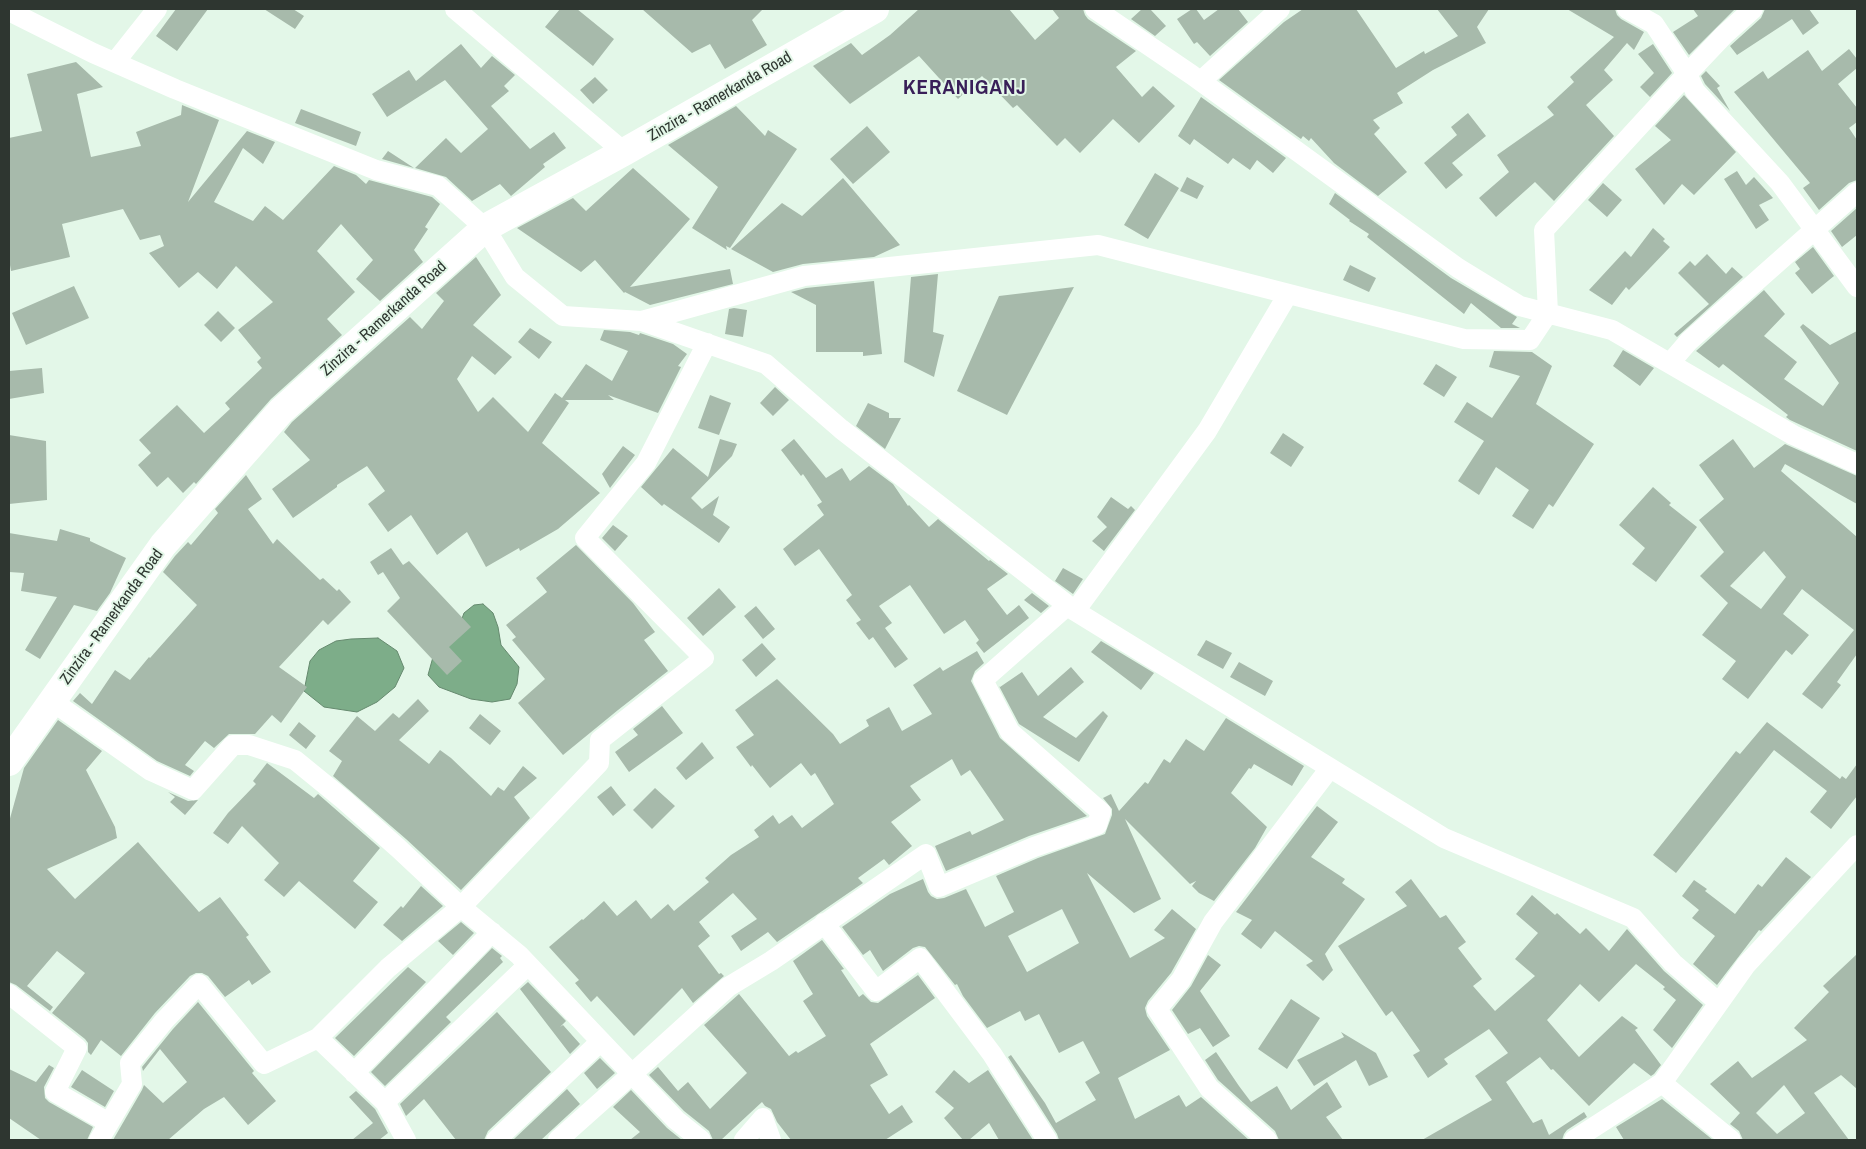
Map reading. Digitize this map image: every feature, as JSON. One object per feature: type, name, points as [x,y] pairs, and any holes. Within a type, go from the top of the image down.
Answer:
[{"type":"main road","name":"Zinzira - Ramerkanda Road","points":[[9,762],[163,545],[281,411],[485,228],[624,152],[875,9]]},
{"type":"street","points":[[115,62],[157,9]]},
{"type":"street","points":[[455,9],[624,152]]},
{"type":"street","points":[[1095,9],[1201,81],[1458,268],[1520,306],[1612,330],[1793,435],[1857,464]]},
{"type":"street","points":[[1201,81],[1280,9]]},
{"type":"street","points":[[1628,9],[1654,24],[1687,74],[1695,91],[1780,183],[1857,286]]},
{"type":"street","points":[[642,321],[804,276],[1098,245],[1464,339],[1530,340],[1548,313],[1544,230],[1724,35],[1754,9]]},
{"type":"street","points":[[9,10],[175,89],[376,170],[438,186],[485,228],[515,277],[563,316],[642,321],[766,364],[841,429],[1071,608],[1444,838],[1633,918],[1673,963],[1719,1003]]},
{"type":"street","points":[[1670,363],[1689,341],[1857,192]]},
{"type":"street","points":[[558,1140],[728,987],[771,960],[926,854],[940,887],[1034,847],[1097,825],[1101,812],[1010,732],[983,680],[1071,608],[1207,431],[1288,294]]},
{"type":"street","points":[[99,1140],[132,1084],[130,1063],[164,1021],[199,984],[264,1064],[318,1038],[388,968],[461,907],[599,763],[600,740],[704,658],[586,538],[646,463],[707,343]]},
{"type":"street","points":[[52,702],[152,771],[194,790],[233,745],[249,745],[296,760],[398,848],[461,907],[528,965],[676,1120],[701,1140]]},
{"type":"street","points":[[1267,1140],[1209,1088],[1157,1010],[1181,980],[1214,922],[1330,768]]},
{"type":"street","points":[[1574,1140],[1662,1083],[1746,965],[1857,845]]},
{"type":"street","points":[[824,923],[876,991],[920,958],[992,1054],[1047,1140]]},
{"type":"street","points":[[354,1073],[492,932]]},
{"type":"street","points":[[385,1102],[528,965]]},
{"type":"street","points":[[9,994],[76,1048],[55,1092],[109,1122]]},
{"type":"street","points":[[318,1038],[385,1102],[406,1140]]},
{"type":"street","points":[[496,1140],[601,1041]]},
{"type":"street","points":[[1662,1083],[1731,1140]]},
{"type":"street","points":[[744,1140],[763,1118],[771,1140]]},
{"type":"shaded area","points":[[483,604],[493,613],[501,645],[519,667],[517,684],[510,699],[492,702],[471,699],[439,687],[428,675],[433,657],[460,624],[464,613],[474,605]]},
{"type":"shaded area","points":[[378,638],[397,651],[404,668],[395,687],[377,702],[357,712],[324,707],[304,691],[310,661],[319,650],[336,641]]},
{"type":"building","points":[[176,9],[208,9],[177,51],[156,36]]},
{"type":"building","points":[[264,9],[293,9],[304,16],[295,29]]},
{"type":"building","points":[[560,9],[577,9],[614,39],[593,66],[545,27]]},
{"type":"building","points":[[642,9],[763,9],[752,20],[767,45],[725,69],[710,44],[692,53]]},
{"type":"building","points":[[919,9],[1009,9],[1035,40],[1059,18],[1052,9],[1083,9],[1088,19],[1136,51],[1116,67],[1142,97],[1153,86],[1175,106],[1139,143],[1113,119],[1080,153],[1065,138],[1057,146],[1017,105],[1013,108],[982,76],[958,99],[919,56],[850,104],[813,66],[851,43],[862,55],[890,35]]},
{"type":"building","points":[[1142,9],[1150,9],[1166,26],[1155,36],[1131,19]]},
{"type":"building","points":[[1192,9],[1196,9],[1204,20],[1219,9],[1238,9],[1248,22],[1210,56],[1197,42],[1194,44],[1177,19]]},
{"type":"building","points":[[1303,9],[1356,9],[1396,68],[1424,51],[1425,54],[1458,36],[1437,9],[1489,9],[1477,27],[1486,43],[1433,70],[1397,93],[1403,103],[1373,120],[1380,128],[1374,134],[1407,172],[1378,196],[1334,163],[1311,138],[1309,141],[1303,136],[1301,139],[1219,80],[1284,22]]},
{"type":"building","points":[[1567,9],[1615,9],[1621,19],[1644,32],[1634,50],[1627,43],[1604,70],[1613,80],[1586,105],[1614,136],[1554,201],[1535,182],[1496,217],[1479,198],[1509,172],[1497,155],[1554,115],[1547,107],[1574,82],[1570,77],[1614,37]]},
{"type":"building","points":[[1693,9],[1735,9],[1689,55],[1673,32],[1698,16]]},
{"type":"building","points":[[1765,9],[1809,9],[1819,23],[1803,35],[1792,19],[1737,55],[1730,46],[1761,18]]},
{"type":"building","points":[[461,44],[481,68],[492,56],[515,75],[504,86],[509,91],[491,106],[530,149],[554,132],[566,148],[543,164],[545,167],[511,196],[500,184],[472,201],[446,177],[415,168],[446,138],[461,153],[488,129],[445,80],[387,117],[372,94],[409,70],[416,81]]},
{"type":"building","points":[[1653,44],[1672,73],[1650,97],[1640,87],[1654,73],[1638,54]]},
{"type":"building","points":[[1849,49],[1857,59],[1857,68],[1838,84],[1857,108],[1857,122],[1849,128],[1857,140],[1857,180],[1849,183],[1819,210],[1803,188],[1810,183],[1734,92],[1763,71],[1768,79],[1808,50],[1822,71]]},
{"type":"building","points":[[76,62],[103,87],[77,94],[91,157],[141,146],[136,132],[181,115],[182,105],[219,120],[188,202],[247,131],[275,142],[263,164],[243,148],[214,202],[253,221],[265,206],[283,220],[334,166],[356,175],[366,184],[369,180],[432,197],[440,204],[425,227],[428,229],[414,250],[423,262],[380,301],[356,279],[373,260],[341,224],[317,251],[355,292],[327,319],[342,335],[271,399],[196,484],[194,482],[183,493],[168,477],[157,487],[138,465],[151,453],[139,440],[177,405],[204,433],[230,409],[225,403],[262,368],[257,362],[261,358],[238,330],[273,302],[236,266],[217,289],[198,272],[179,288],[149,253],[164,246],[160,235],[140,240],[123,209],[62,224],[70,257],[11,271],[9,259],[9,138],[42,131],[27,74]]},
{"type":"building","points":[[1706,71],[1720,86],[1717,88],[1730,111],[1705,84],[1701,76]]},
{"type":"building","points":[[595,77],[608,90],[593,104],[580,90]]},
{"type":"building","points":[[1684,95],[1736,152],[1694,195],[1682,184],[1664,205],[1635,169],[1671,140],[1655,126]]},
{"type":"building","points":[[1201,97],[1286,158],[1273,173],[1257,160],[1250,170],[1233,158],[1228,164],[1194,139],[1190,145],[1178,136]]},
{"type":"building","points":[[736,106],[765,136],[768,130],[797,149],[730,248],[726,246],[727,250],[692,228],[718,187],[668,145]]},
{"type":"building","points":[[301,109],[361,132],[356,146],[295,123]]},
{"type":"building","points":[[1468,113],[1486,136],[1452,163],[1463,175],[1446,189],[1424,163],[1457,135],[1451,127]]},
{"type":"building","points":[[867,126],[890,152],[853,184],[830,159]]},
{"type":"building","points":[[388,151],[414,168],[382,159]]},
{"type":"building","points":[[633,168],[690,219],[630,287],[730,269],[733,284],[650,305],[624,293],[595,260],[581,272],[517,228],[573,198],[586,211]]},
{"type":"building","points":[[1737,171],[1746,185],[1754,177],[1773,198],[1759,205],[1769,220],[1756,229],[1724,179]]},
{"type":"building","points":[[1155,173],[1179,188],[1148,239],[1124,225]]},
{"type":"building","points":[[1187,177],[1204,186],[1197,199],[1180,191]]},
{"type":"building","points":[[843,178],[900,245],[874,257],[803,264],[773,272],[731,249],[782,203],[802,216]]},
{"type":"building","points":[[1603,183],[1622,200],[1607,217],[1588,200]]},
{"type":"building","points":[[1335,193],[1451,278],[1517,317],[1512,324],[1520,328],[1501,328],[1471,303],[1464,314],[1367,237],[1369,234],[1349,221],[1329,204]]},
{"type":"building","points":[[1857,208],[1857,235],[1842,247],[1831,231]]},
{"type":"building","points":[[1653,228],[1665,239],[1663,241],[1670,247],[1629,290],[1626,287],[1612,305],[1589,290],[1625,251],[1631,257]]},
{"type":"building","points":[[1813,247],[1834,276],[1812,294],[1795,273],[1800,269],[1795,262]]},
{"type":"building","points":[[1707,254],[1726,274],[1732,267],[1743,277],[1677,337],[1674,334],[1709,304],[1678,273],[1690,261],[1695,266]]},
{"type":"building","points":[[476,257],[501,295],[473,325],[512,357],[495,375],[472,356],[457,379],[478,412],[493,397],[528,432],[555,393],[562,398],[586,364],[612,381],[628,351],[600,340],[604,330],[630,332],[639,335],[640,333],[673,344],[687,354],[678,366],[681,367],[658,413],[608,395],[614,400],[565,400],[569,403],[542,443],[600,493],[558,529],[520,551],[519,548],[486,567],[467,532],[437,555],[411,515],[388,532],[368,504],[385,491],[367,466],[337,485],[337,487],[293,518],[272,489],[310,460],[284,432],[292,422],[410,317],[422,329],[444,301],[436,293]]},
{"type":"building","points":[[1350,265],[1376,278],[1369,292],[1343,280]]},
{"type":"building","points":[[938,274],[933,332],[944,335],[934,377],[904,362],[911,277]]},
{"type":"building","points":[[874,281],[882,354],[863,356],[863,352],[816,352],[816,305],[791,292],[806,288]]},
{"type":"building","points":[[74,286],[89,318],[26,345],[12,313]]},
{"type":"building","points":[[1074,287],[1007,415],[957,391],[999,296]]},
{"type":"building","points":[[1764,290],[1785,314],[1764,336],[1797,362],[1784,379],[1823,406],[1839,383],[1800,327],[1803,324],[1830,345],[1857,331],[1857,451],[1790,420],[1786,417],[1788,415],[1723,364],[1719,368],[1696,351]]},
{"type":"building","points":[[729,309],[747,310],[743,337],[725,334]]},
{"type":"building","points":[[218,311],[235,328],[221,342],[204,325]]},
{"type":"building","points":[[530,328],[552,342],[539,359],[518,342]]},
{"type":"building","points":[[1623,350],[1654,368],[1640,386],[1613,366]]},
{"type":"building","points":[[1494,351],[1532,352],[1552,366],[1536,404],[1594,444],[1553,507],[1549,504],[1533,529],[1512,516],[1529,490],[1496,467],[1479,495],[1458,481],[1484,441],[1454,422],[1467,402],[1492,418],[1520,376],[1489,367]]},
{"type":"building","points":[[1436,364],[1457,377],[1444,397],[1423,384]]},
{"type":"building","points":[[42,368],[44,393],[9,399],[9,371]]},
{"type":"building","points":[[775,387],[789,400],[773,416],[760,403]]},
{"type":"building","points":[[710,395],[731,403],[719,435],[698,428]]},
{"type":"building","points":[[868,403],[889,413],[889,418],[901,418],[885,449],[856,426]]},
{"type":"building","points":[[1283,433],[1304,447],[1291,467],[1270,453]]},
{"type":"building","points":[[9,435],[46,441],[47,500],[9,504]]},
{"type":"building","points":[[720,439],[737,444],[732,456],[691,498],[702,509],[719,496],[713,515],[730,527],[719,543],[664,504],[662,506],[641,487],[673,448],[708,477]]},
{"type":"building","points":[[794,439],[826,478],[842,468],[850,481],[869,466],[893,484],[908,506],[929,527],[938,519],[989,561],[1008,574],[987,589],[1007,615],[1019,605],[1029,618],[984,653],[976,643],[979,640],[965,620],[944,634],[910,585],[879,606],[892,623],[885,628],[908,659],[895,668],[873,637],[869,640],[856,623],[861,620],[846,600],[852,595],[819,549],[795,566],[783,549],[824,515],[817,505],[822,502],[803,474],[801,476],[781,450]]},
{"type":"building","points":[[1733,439],[1754,468],[1785,444],[1857,476],[1857,504],[1785,464],[1781,471],[1857,537],[1857,654],[1837,682],[1841,685],[1822,709],[1802,694],[1854,630],[1802,589],[1783,614],[1809,635],[1792,655],[1786,650],[1748,699],[1722,679],[1736,661],[1702,635],[1728,603],[1700,576],[1724,552],[1699,520],[1724,499],[1699,465]],"holes":[[[1764,551],[1786,577],[1761,609],[1730,586]]]},
{"type":"building","points":[[623,446],[635,455],[610,488],[602,474]]},
{"type":"building","points":[[246,475],[262,499],[248,509],[273,544],[277,539],[320,580],[323,578],[337,591],[339,589],[351,602],[328,625],[323,620],[279,667],[307,687],[281,723],[272,715],[255,734],[229,734],[214,748],[205,741],[185,765],[194,771],[190,776],[157,761],[73,701],[80,693],[92,704],[115,670],[130,680],[197,605],[163,572],[188,542],[191,545],[218,513],[215,509]]},
{"type":"building","points":[[1653,487],[1671,503],[1669,505],[1697,527],[1656,582],[1632,564],[1645,548],[1619,525]]},
{"type":"building","points":[[1111,497],[1128,509],[1131,506],[1135,510],[1104,551],[1092,541],[1107,527],[1097,517]]},
{"type":"building","points":[[613,525],[628,536],[615,551],[602,538]]},
{"type":"building","points":[[60,529],[90,538],[90,541],[126,558],[110,593],[97,611],[74,605],[40,659],[25,650],[57,597],[21,591],[24,573],[9,572],[9,533],[57,541]]},
{"type":"building","points":[[576,545],[633,603],[655,632],[644,640],[668,671],[563,755],[518,703],[545,679],[512,640],[516,637],[506,625],[547,592],[536,578]]},
{"type":"building","points":[[391,548],[403,565],[409,561],[471,627],[449,647],[462,661],[447,675],[387,611],[400,598],[383,572],[378,575],[370,562]]},
{"type":"building","points":[[1063,568],[1083,579],[1073,594],[1055,581]]},
{"type":"building","points":[[719,588],[736,607],[703,636],[687,618]]},
{"type":"building","points":[[1032,593],[1049,606],[1041,613],[1024,600]]},
{"type":"building","points":[[756,606],[775,629],[763,639],[744,616]]},
{"type":"building","points":[[1206,640],[1232,653],[1223,669],[1197,655]]},
{"type":"building","points":[[1101,641],[1154,673],[1141,690],[1091,652]]},
{"type":"building","points":[[762,643],[776,659],[756,677],[742,660]]},
{"type":"building","points":[[977,651],[984,663],[975,671],[971,681],[1000,738],[1087,816],[1029,836],[946,871],[935,846],[970,831],[972,835],[1004,820],[970,770],[961,776],[952,759],[910,786],[921,800],[891,822],[912,846],[889,865],[884,859],[858,878],[863,883],[777,942],[768,932],[741,951],[731,936],[757,919],[733,893],[699,922],[710,936],[698,946],[719,974],[721,973],[724,976],[693,1003],[682,988],[634,1036],[597,996],[591,1002],[575,983],[579,980],[549,947],[604,901],[617,916],[636,900],[651,919],[668,904],[674,911],[709,882],[705,878],[731,855],[759,837],[754,830],[773,815],[779,824],[792,815],[802,828],[834,804],[815,773],[811,776],[801,763],[770,788],[736,747],[754,735],[735,710],[777,679],[833,734],[840,744],[869,726],[866,720],[889,707],[902,731],[932,714],[913,685],[940,667],[943,671]]},
{"type":"building","points":[[1239,662],[1273,681],[1265,696],[1230,677]]},
{"type":"building","points":[[1071,667],[1084,682],[1043,717],[1076,738],[1103,711],[1108,716],[1079,762],[1019,724],[999,686],[1022,672],[1038,696]]},
{"type":"building","points":[[418,699],[429,711],[399,740],[429,764],[440,750],[491,796],[498,787],[504,791],[523,766],[537,778],[514,797],[530,818],[461,890],[406,839],[333,776],[342,761],[329,751],[357,716],[375,731],[393,713],[399,718]]},
{"type":"building","points":[[662,706],[683,733],[629,772],[615,752],[638,735],[633,729]]},
{"type":"building","points":[[480,714],[501,731],[490,745],[469,728]]},
{"type":"building","points":[[1226,718],[1304,766],[1292,786],[1254,764],[1231,793],[1267,827],[1255,848],[1214,901],[1199,893],[1192,886],[1196,881],[1190,884],[1125,819],[1161,899],[1134,913],[1087,873],[1130,958],[1165,938],[1154,930],[1172,909],[1196,929],[1171,973],[1148,1001],[1145,1008],[1147,1016],[1170,1050],[1118,1078],[1135,1119],[1179,1095],[1186,1107],[1201,1097],[1249,1140],[1059,1140],[1008,1057],[1011,1055],[1045,1103],[1056,1123],[1096,1100],[1085,1082],[1100,1073],[1083,1041],[1059,1053],[1039,1014],[1025,1021],[1020,1011],[987,1028],[963,996],[957,984],[955,985],[925,947],[913,948],[883,971],[870,950],[863,955],[842,927],[890,894],[923,879],[928,892],[937,899],[966,889],[985,927],[1014,912],[996,876],[1038,858],[1105,834],[1112,815],[1112,809],[1103,798],[1111,794],[1119,811],[1145,782],[1148,784],[1164,759],[1170,763],[1186,739],[1204,751]],"holes":[[[1062,909],[1079,943],[1027,972],[1008,936]]]},
{"type":"building","points":[[58,720],[102,751],[86,770],[115,827],[117,838],[47,869],[75,899],[138,842],[199,912],[220,897],[249,935],[246,937],[271,972],[252,985],[249,980],[225,997],[208,976],[196,973],[190,976],[155,1013],[121,1056],[101,1040],[91,1055],[88,1052],[88,1043],[85,1039],[52,1013],[85,973],[57,951],[27,986],[53,1007],[50,1011],[16,985],[9,982],[9,822],[24,768]]},
{"type":"building","points":[[299,722],[316,736],[306,749],[289,735]]},
{"type":"building","points":[[1767,722],[1840,779],[1842,776],[1846,779],[1857,764],[1857,796],[1831,829],[1810,812],[1827,791],[1774,750],[1676,873],[1653,855],[1736,751],[1740,754]]},
{"type":"building","points":[[702,742],[714,758],[686,780],[676,768]]},
{"type":"building","points":[[267,763],[314,798],[318,794],[380,848],[353,881],[378,902],[355,929],[299,881],[284,897],[264,880],[279,863],[242,826],[228,844],[213,833],[228,813],[256,784],[253,781]]},
{"type":"building","points":[[611,786],[626,805],[613,816],[597,797]]},
{"type":"building","points":[[655,788],[675,806],[652,829],[633,810]]},
{"type":"building","points":[[168,792],[188,801],[198,800],[185,815],[170,802],[175,797]]},
{"type":"building","points":[[1317,806],[1338,822],[1311,857],[1345,879],[1342,883],[1365,899],[1325,954],[1333,970],[1323,981],[1306,965],[1313,961],[1275,931],[1261,949],[1241,934],[1252,920],[1236,912]]},
{"type":"building","points":[[1786,857],[1811,877],[1761,931],[1759,930],[1717,985],[1693,964],[1715,936],[1692,918],[1699,910],[1682,896],[1694,880],[1735,914],[1758,884],[1762,887]]},
{"type":"building","points":[[1411,879],[1440,918],[1446,915],[1466,942],[1458,948],[1482,979],[1473,986],[1495,1011],[1535,976],[1515,959],[1538,933],[1516,914],[1532,895],[1555,915],[1557,913],[1580,934],[1586,928],[1609,951],[1627,929],[1664,971],[1703,1005],[1672,1048],[1653,1030],[1676,1000],[1663,989],[1665,987],[1636,964],[1599,1002],[1580,984],[1547,1020],[1579,1057],[1622,1016],[1638,1028],[1635,1030],[1661,1065],[1654,1074],[1651,1076],[1634,1063],[1589,1106],[1540,1057],[1506,1082],[1533,1123],[1542,1119],[1549,1135],[1584,1112],[1587,1117],[1567,1130],[1562,1140],[1422,1140],[1492,1100],[1475,1076],[1508,1053],[1489,1029],[1444,1059],[1448,1064],[1428,1078],[1413,1055],[1420,1051],[1392,1011],[1386,1016],[1338,946],[1407,906],[1395,892]]},
{"type":"building","points":[[421,886],[443,906],[402,941],[383,925],[401,906],[403,908]]},
{"type":"building","points":[[461,922],[474,933],[453,955],[438,941]]},
{"type":"building","points":[[822,940],[844,969],[841,970],[859,997],[863,994],[871,1002],[878,1003],[918,975],[935,998],[870,1044],[888,1075],[870,1085],[889,1114],[902,1105],[913,1122],[885,1140],[791,1140],[777,1122],[771,1109],[762,1102],[721,1140],[713,1140],[709,1131],[684,1111],[649,1075],[658,1067],[678,1091],[688,1082],[710,1109],[747,1073],[704,1025],[739,994],[789,1056],[796,1051],[798,1053],[826,1036],[803,1001],[813,994],[793,961]]},
{"type":"building","points":[[492,948],[502,956],[500,958],[503,962],[446,1017],[451,1022],[385,1086],[371,1072]]},
{"type":"building","points":[[1857,954],[1857,1089],[1841,1075],[1814,1093],[1849,1140],[1743,1140],[1739,1131],[1730,1124],[1740,1113],[1710,1084],[1738,1061],[1752,1078],[1807,1040],[1794,1028],[1829,992],[1823,986]],"holes":[[[1784,1085],[1805,1113],[1777,1134],[1756,1113]]]},
{"type":"building","points":[[1208,955],[1221,965],[1200,991],[1230,1036],[1213,1047],[1200,1028],[1188,1034],[1172,1010],[1191,986]]},
{"type":"building","points":[[408,967],[426,982],[354,1056],[335,1038]]},
{"type":"building","points":[[528,982],[566,1021],[560,1027],[563,1025],[580,1044],[570,1054],[520,989]]},
{"type":"building","points":[[1291,999],[1320,1018],[1287,1069],[1258,1049]]},
{"type":"building","points":[[198,1002],[254,1071],[252,1073],[276,1101],[248,1125],[224,1097],[204,1109],[168,1140],[113,1140],[144,1085],[163,1103],[187,1082],[160,1049],[143,1071],[142,1067]]},
{"type":"building","points":[[497,1012],[551,1072],[488,1131],[484,1140],[456,1140],[424,1099],[406,1116],[400,1104]]},
{"type":"building","points":[[1341,1032],[1376,1053],[1388,1077],[1369,1086],[1356,1060],[1314,1086],[1297,1060],[1344,1037]]},
{"type":"building","points":[[1216,1052],[1251,1102],[1277,1086],[1291,1110],[1327,1082],[1342,1107],[1326,1117],[1343,1140],[1279,1140],[1275,1131],[1218,1080],[1205,1060]]},
{"type":"building","points":[[600,1058],[615,1073],[597,1089],[584,1073]]},
{"type":"building","points":[[49,1065],[54,1068],[44,1087],[45,1098],[93,1127],[87,1140],[41,1140],[9,1118],[9,1069],[36,1082]]},
{"type":"building","points":[[82,1070],[114,1091],[105,1107],[71,1087]]},
{"type":"building","points":[[954,1070],[969,1083],[988,1070],[1033,1140],[999,1140],[989,1123],[969,1140],[963,1140],[944,1118],[954,1108],[935,1092]]},
{"type":"building","points":[[567,1089],[580,1104],[541,1140],[513,1140]]},
{"type":"building","points":[[631,1090],[667,1128],[682,1140],[630,1140],[640,1132],[613,1107]]},
{"type":"building","points":[[356,1091],[375,1109],[388,1133],[379,1140],[352,1140],[373,1123],[349,1097]]},
{"type":"building","points":[[1662,1099],[1713,1140],[1624,1140],[1616,1127]]},
{"type":"district","name":"KERANIGANJ","points":[[965,88]]}]
